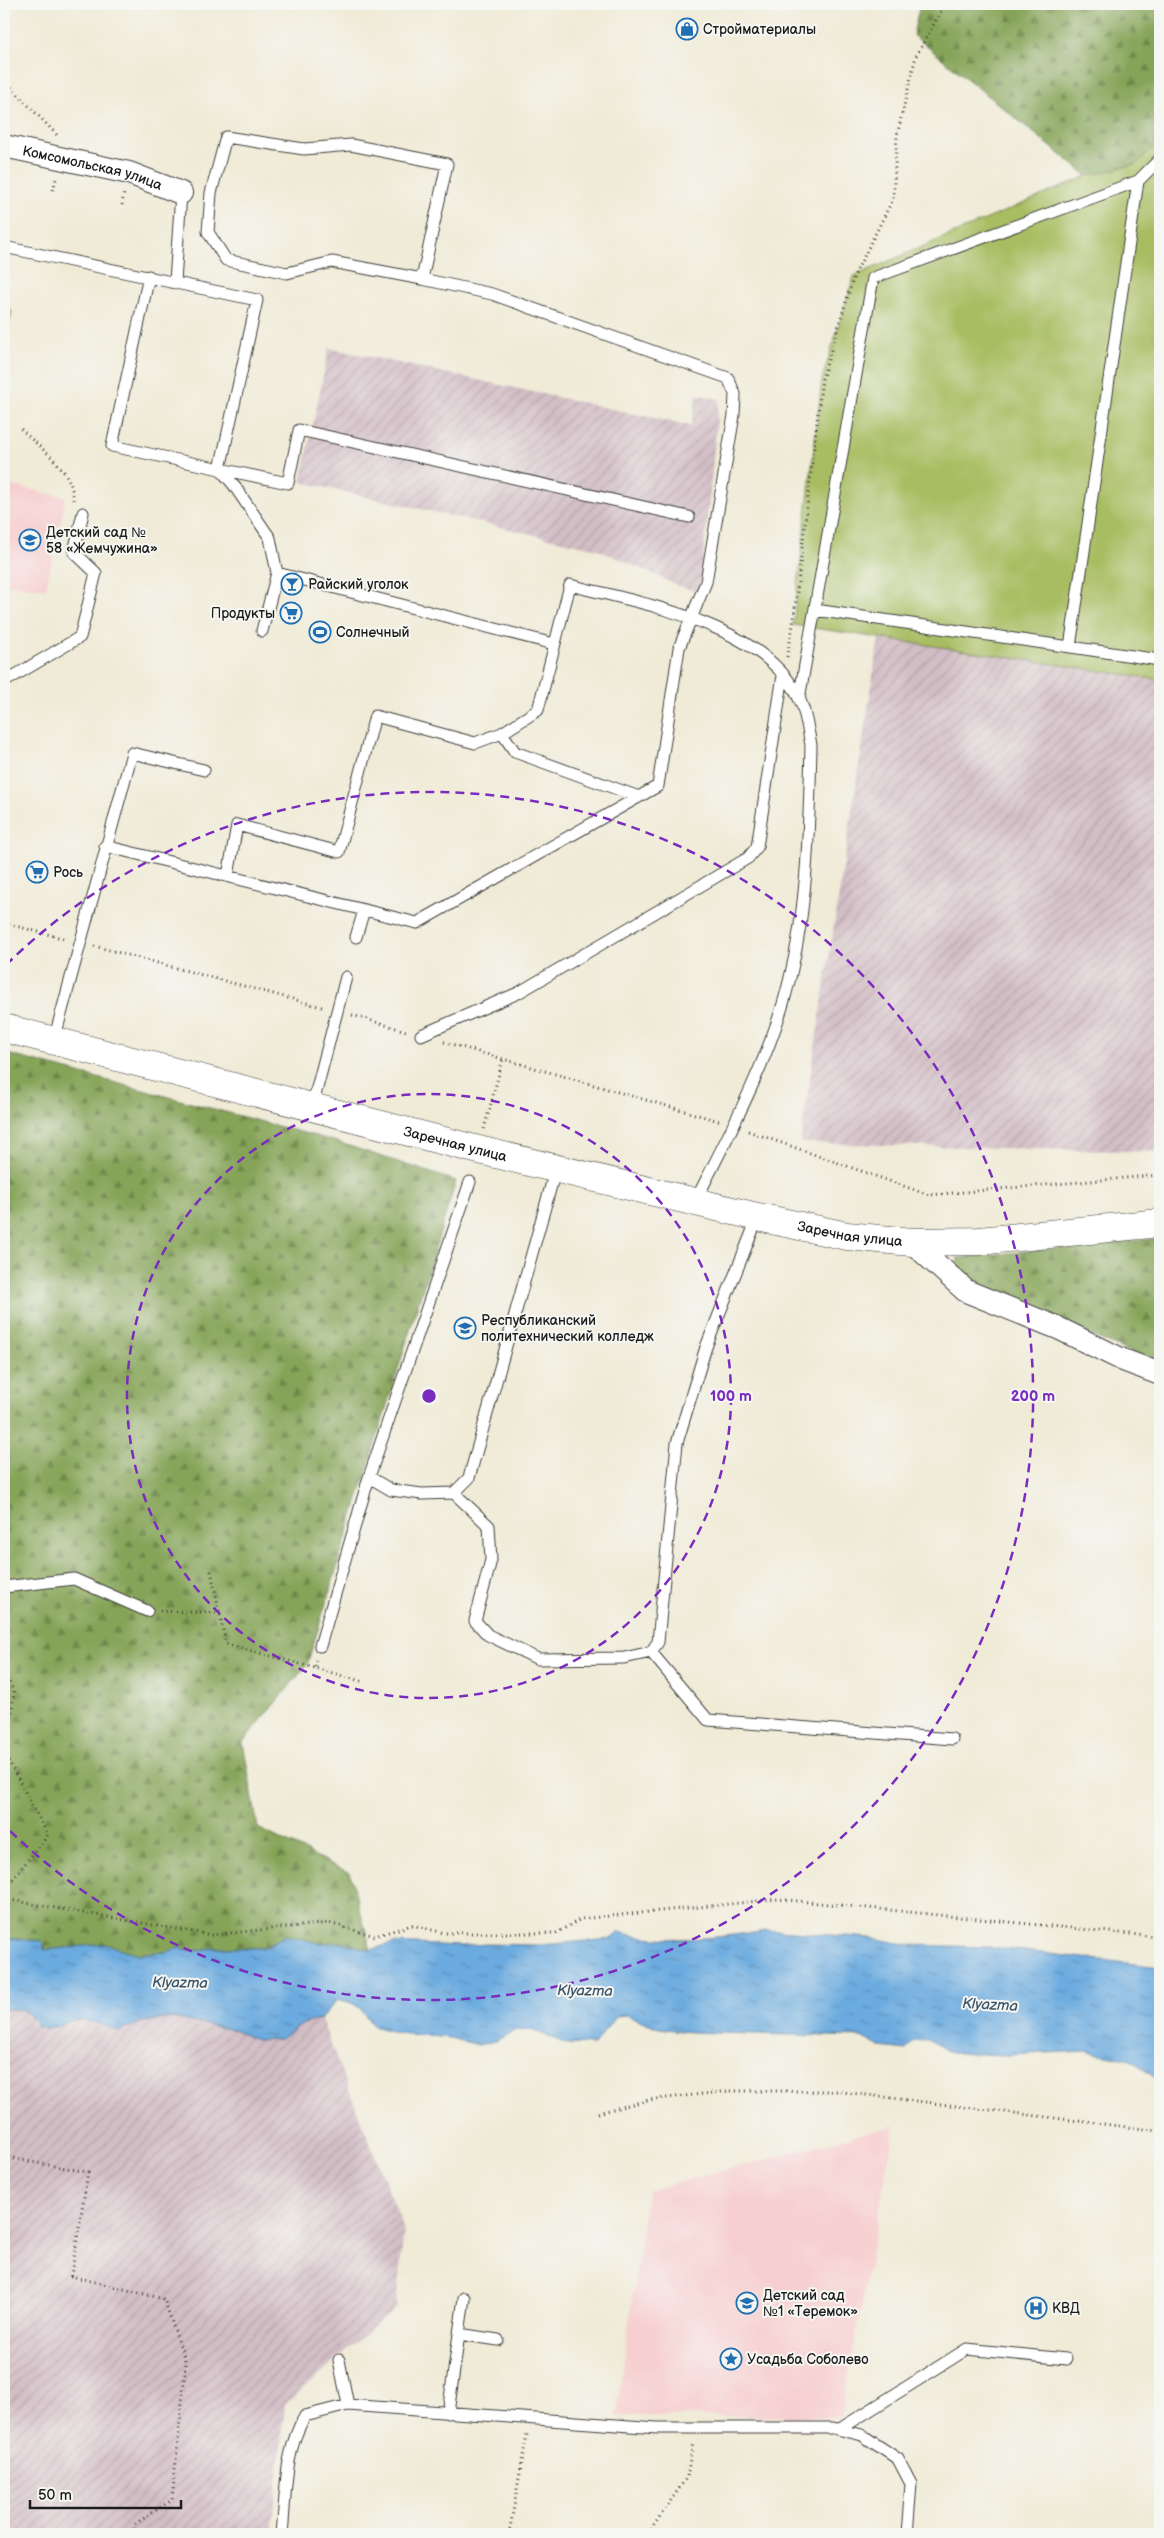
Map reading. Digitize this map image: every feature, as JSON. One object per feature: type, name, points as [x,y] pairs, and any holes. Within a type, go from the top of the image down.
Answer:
[{"type":"street","name":"Комсомольская улица","points":[[4,146],[129,173],[180,193]]},
{"type":"street","name":"Заречная улица","points":[[4,1028],[556,1168],[758,1217],[847,1236],[912,1242],[979,1241],[1160,1223]]},
{"type":"street","name":"Заречная улица","points":[[912,1242],[966,1291],[1058,1328],[1123,1360],[1160,1374]]},
{"type":"lane","points":[[106,846],[416,922],[658,786],[679,648],[706,582],[734,416],[734,394],[728,378],[492,294],[422,280],[332,262],[287,273],[226,260],[208,232],[211,193],[226,136],[304,149],[351,145],[447,164],[422,280]]},
{"type":"lane","points":[[799,699],[873,278],[1138,181],[1160,159]]},
{"type":"lane","points":[[1070,646],[1138,181]]},
{"type":"lane","points":[[175,282],[180,193]]},
{"type":"lane","points":[[4,247],[257,300],[220,469],[270,538],[277,573],[262,631]]},
{"type":"lane","points":[[149,276],[112,446],[288,483],[299,430],[690,517]]},
{"type":"lane","points":[[4,682],[80,638],[96,573],[74,552],[83,513]]},
{"type":"lane","points":[[277,573],[554,644]]},
{"type":"lane","points":[[228,876],[237,824],[339,852],[375,716],[475,743],[502,733],[538,710],[570,585],[690,619],[748,643],[783,675],[799,699],[806,718],[811,745],[802,909],[785,998],[775,1026],[733,1126],[695,1202]]},
{"type":"lane","points":[[815,610],[1160,660]]},
{"type":"lane","points":[[421,1035],[518,993],[748,858],[757,847],[783,675]]},
{"type":"lane","points":[[502,733],[515,752],[639,797]]},
{"type":"lane","points":[[54,1040],[132,753],[204,770]]},
{"type":"lane","points":[[356,936],[364,910]]},
{"type":"lane","points":[[312,1107],[346,977]]},
{"type":"lane","points":[[369,1477],[391,1490],[422,1494],[454,1493],[469,1478],[556,1168]]},
{"type":"lane","points":[[320,1646],[369,1477],[470,1182]]},
{"type":"lane","points":[[454,1493],[488,1526],[491,1560],[474,1621],[488,1635],[538,1658],[624,1658],[651,1652],[658,1642],[677,1443],[706,1346],[758,1217]]},
{"type":"lane","points":[[4,1587],[74,1579],[147,1611]]},
{"type":"lane","points":[[651,1652],[708,1720],[952,1739]]},
{"type":"lane","points":[[448,2413],[464,2298]]},
{"type":"lane","points":[[459,2334],[498,2340]]},
{"type":"lane","points":[[840,2429],[967,2349],[1066,2359]]},
{"type":"lane","points":[[339,2360],[348,2405]]},
{"type":"lane","points":[[282,2534],[289,2460],[296,2432],[305,2416],[348,2405],[530,2420],[646,2421],[695,2429],[840,2429],[862,2435],[898,2459],[911,2484],[908,2534]]},
{"type":"path","points":[[783,675],[793,625],[822,379],[854,276],[893,198],[897,135],[916,56],[945,4]]},
{"type":"path","points":[[4,80],[83,163]]},
{"type":"path","points":[[21,429],[60,465],[74,490],[73,504],[83,513]]},
{"type":"path","points":[[4,923],[80,943]]},
{"type":"path","points":[[483,1132],[502,1059]]},
{"type":"path","points":[[733,1126],[929,1195],[1160,1175]]},
{"type":"path","points":[[211,1571],[226,1644],[364,1682]]},
{"type":"path","points":[[147,1611],[220,1614]]},
{"type":"path","points":[[315,1668],[320,1646]]},
{"type":"path","points":[[4,1674],[14,1691],[7,1758],[48,1835],[4,1890]]},
{"type":"path","points":[[4,1899],[211,1935],[329,1922],[375,1936],[412,1925],[444,1932],[556,1933],[581,1919],[778,1899],[1160,1937]]},
{"type":"path","points":[[598,2112],[648,2100],[730,2091],[835,2091],[1160,2131]]},
{"type":"path","points":[[4,2157],[88,2172],[71,2276],[164,2298],[186,2363],[172,2500],[135,2524],[134,2534]]},
{"type":"path","points":[[509,2534],[530,2420]]},
{"type":"path","points":[[648,2534],[687,2477],[695,2429]]},
{"type":"shaded area","points":[[329,348],[691,426],[697,394],[719,399],[700,592],[679,586],[597,549],[301,482]]},
{"type":"shaded area","name":"Детский сад № 58 «Жемчужина»","points":[[4,484],[66,497],[46,589],[4,584]]},
{"type":"shaded area","points":[[879,638],[1160,680],[1160,1152],[800,1143]]},
{"type":"shaded area","points":[[18,2008],[31,2014],[38,2026],[54,2029],[73,2020],[120,2031],[142,2022],[172,2018],[233,2030],[257,2040],[280,2039],[303,2024],[321,2019],[404,2229],[396,2307],[285,2405],[272,2534],[4,2534],[4,2010]]},
{"type":"shaded area","name":"Детский сад №1 «Теремок»","points":[[895,2125],[841,2417],[616,2416],[647,2191]]},
{"type":"green space","points":[[920,4],[1160,4],[1160,141],[1137,164],[1087,176],[913,35]]},
{"type":"green space","points":[[1160,141],[1160,680],[793,625],[822,379],[854,276],[1087,176],[1137,164]]},
{"type":"green space","points":[[4,309],[12,311],[4,352]]},
{"type":"green space","points":[[4,1053],[334,1141],[456,1181],[307,1665],[243,1742],[258,1828],[350,1873],[371,1950],[344,1943],[318,1943],[286,1935],[263,1948],[212,1948],[195,1951],[179,1948],[166,1952],[137,1954],[105,1944],[45,1950],[41,1941],[4,1938]]},
{"type":"green space","points":[[1160,1238],[1160,1365],[969,1283],[956,1270],[958,1258]]},
{"type":"water","name":"Klyazma","points":[[766,1930],[872,1938],[909,1945],[991,1947],[1160,1967],[1160,2080],[1131,2060],[1086,2051],[1007,2055],[951,2053],[928,2039],[914,2041],[906,2050],[880,2047],[861,2037],[688,2032],[659,2028],[627,2015],[616,2016],[594,2045],[567,2044],[535,2031],[516,2029],[498,2040],[479,2045],[450,2038],[398,2033],[373,2026],[358,2007],[337,2000],[321,2019],[303,2024],[280,2039],[257,2040],[233,2030],[172,2018],[142,2022],[120,2031],[78,2020],[66,2022],[55,2027],[46,2027],[38,2026],[24,2011],[15,2009],[4,2010],[4,1938],[42,1941],[45,1950],[105,1944],[137,1954],[166,1952],[179,1948],[195,1951],[212,1948],[263,1948],[286,1935],[318,1943],[344,1943],[371,1950],[392,1943],[462,1946],[486,1944],[539,1945],[611,1939],[619,1932],[655,1938],[692,1939]]},
{"type":"place","name":"Стройматериалы","points":[[687,29]]},
{"type":"place","name":"Детский сад № 58 «Жемчужина»","points":[[30,540]]},
{"type":"place","name":"Райский уголок","points":[[292,584]]},
{"type":"place","name":"Продукты","points":[[291,613]]},
{"type":"place","name":"Солнечный","points":[[320,632]]},
{"type":"place","name":"Рось","points":[[37,872]]},
{"type":"place","name":"Республиканский политехнический колледж","points":[[465,1328]]},
{"type":"place","name":"Детский сад №1 «Теремок»","points":[[747,2303]]},
{"type":"place","name":"КВД","points":[[1036,2308]]},
{"type":"place","name":"Усадьба Соболево","points":[[731,2359]]}]
